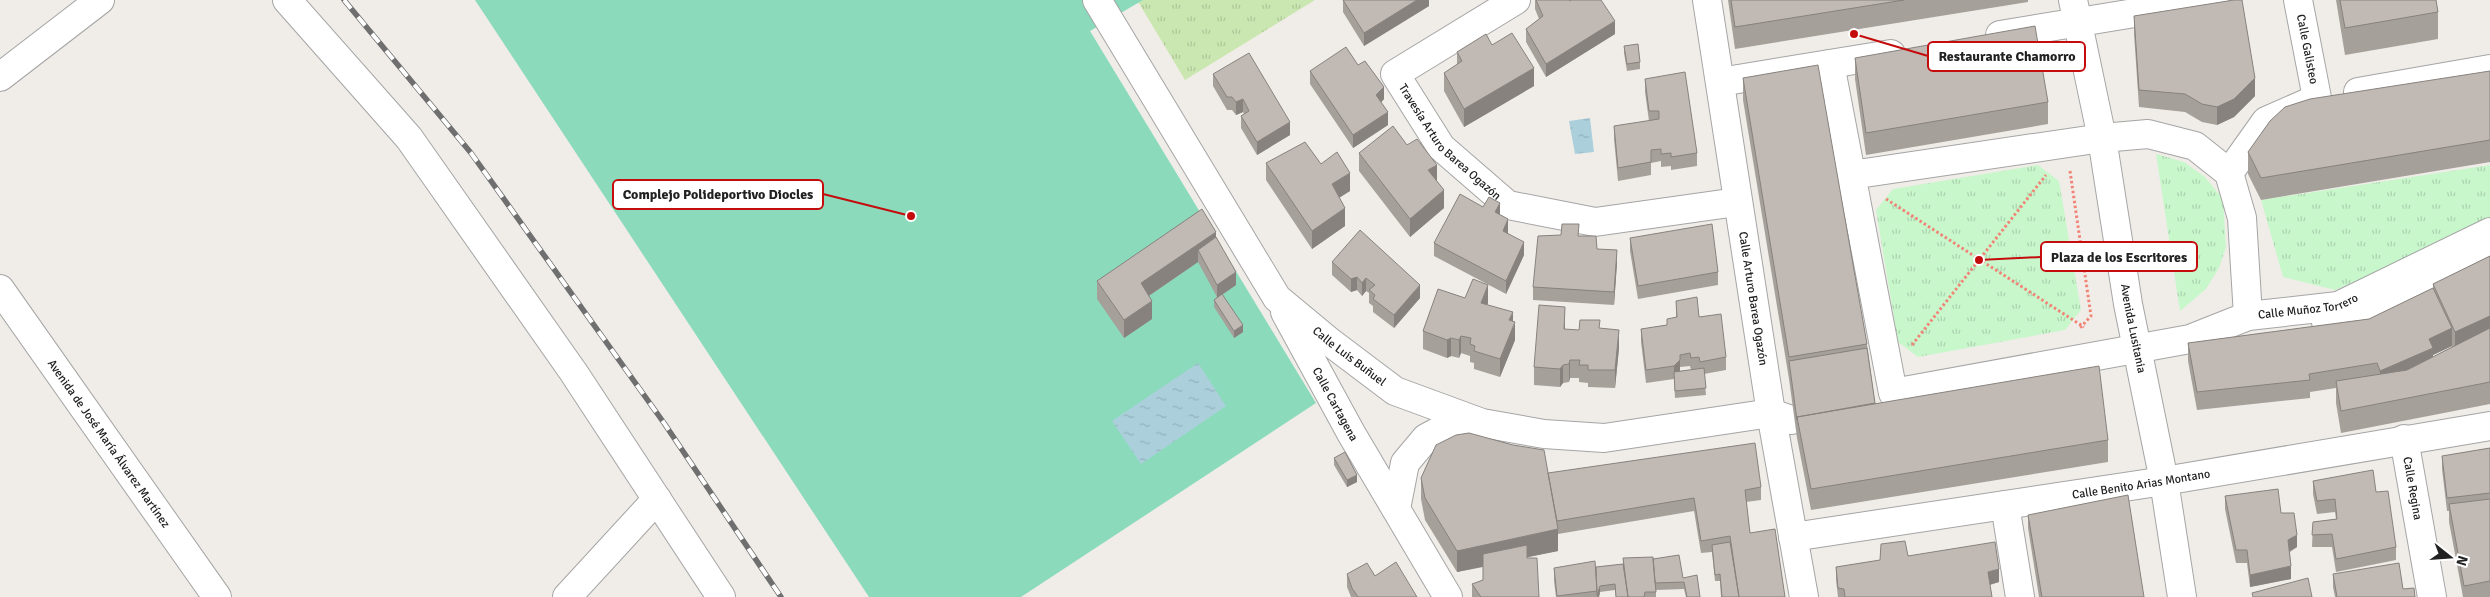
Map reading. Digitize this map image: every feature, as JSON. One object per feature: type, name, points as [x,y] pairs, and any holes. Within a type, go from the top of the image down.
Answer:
[{"type":"street","points":[[0,77],[100,0]]},
{"type":"street","points":[[287,0],[409,138],[574,373],[721,597]]},
{"type":"street","name":"Calle Luis Buñuel","points":[[1097,0],[1277,298],[1330,342],[1396,391],[1482,423],[1544,434],[1604,438],[1771,414]]},
{"type":"street","name":"Travesía Arturo Barea Ogazón","points":[[1516,0],[1395,74],[1441,147],[1508,205],[1595,222],[1737,202]]},
{"type":"street","name":"Calle Arturo Barea Ogazón","points":[[1707,0],[1771,414],[1804,597]]},
{"type":"street","points":[[1972,40],[2075,11],[2214,0]]},
{"type":"street","name":"Calle Galisteo","points":[[2298,0],[2317,98]]},
{"type":"street","name":"Avenida Lusitania","points":[[2075,11],[2102,138],[2136,350],[2164,481],[2182,597]]},
{"type":"street","points":[[1720,82],[1915,49]]},
{"type":"street","points":[[1830,64],[1851,175],[1865,396]]},
{"type":"street","points":[[2229,172],[2266,121],[2317,98],[2490,69]]},
{"type":"street","points":[[1771,414],[1782,398],[1865,396],[2136,350],[2190,339],[2248,316],[2242,218],[2229,172],[2195,146],[2148,134],[2102,138],[2060,151],[1851,175]]},
{"type":"street","name":"Calle Muñoz Torrero","points":[[2248,316],[2338,306],[2490,232]]},
{"type":"street","name":"Calle Muñoz Torrero","points":[[2248,316],[2354,324],[2490,261]]},
{"type":"street","name":"Avenida de José María Álvarez Martínez","points":[[0,289],[216,597]]},
{"type":"street","name":"Calle Cartagena","points":[[1277,298],[1448,597]]},
{"type":"street","points":[[1396,509],[1405,464],[1426,438],[1450,425],[1482,423]]},
{"type":"street","name":"Calle Benito Arias Montano","points":[[1793,537],[2164,481],[2490,426]]},
{"type":"street","name":"Calle Regina","points":[[2404,439],[2432,597]]},
{"type":"street","points":[[567,597],[657,499]]},
{"type":"street","points":[[2005,505],[2020,597]]},
{"type":"path","points":[[1908,350],[2060,151],[2068,163],[2091,316],[2075,333]]},
{"type":"path","points":[[1885,199],[2082,326]]},
{"type":"green space","points":[[475,0],[1143,0],[1090,31],[1316,403],[1021,597],[869,597]]},
{"type":"green space","points":[[1137,0],[1315,0],[1185,80]]},
{"type":"green space","points":[[2156,154],[2184,162],[2205,177],[2223,199],[2226,247],[2219,268],[2206,289],[2180,311]]},
{"type":"green space","points":[[2038,165],[2059,181],[2081,310],[2065,330],[1918,357],[1898,342],[1876,210],[1893,189]]},
{"type":"green space","points":[[2490,165],[2490,225],[2335,290],[2283,277],[2261,200]]},
{"type":"water","points":[[1590,118],[1594,152],[1575,154],[1569,121]]},
{"type":"water","points":[[1198,363],[1226,406],[1141,464],[1112,421]]},
{"type":"building","points":[[1343,0],[1417,0],[1364,33]]},
{"type":"building","points":[[1536,0],[1601,0],[1615,21],[1546,64],[1526,29],[1543,16]]},
{"type":"building","points":[[1731,0],[1904,0],[1735,27]]},
{"type":"building","points":[[2242,0],[2255,78],[2234,99],[2217,107],[2202,104],[2185,94],[2139,90],[2134,16]]},
{"type":"building","points":[[2340,0],[2436,0],[2438,12],[2345,28]]},
{"type":"building","points":[[2035,26],[2048,102],[1866,133],[1855,58]]},
{"type":"building","points":[[1512,33],[1534,68],[1464,109],[1444,73],[1462,61],[1457,52],[1486,34],[1492,45]]},
{"type":"building","points":[[1638,44],[1640,62],[1627,64],[1624,46]]},
{"type":"building","points":[[1346,47],[1358,65],[1365,61],[1384,87],[1376,95],[1388,112],[1353,135],[1310,71]]},
{"type":"building","points":[[1249,53],[1290,122],[1257,142],[1241,116],[1249,111],[1243,99],[1236,102],[1232,97],[1227,97],[1213,74]]},
{"type":"building","points":[[1818,65],[1867,344],[1789,357],[1743,78]]},
{"type":"building","points":[[2490,71],[2490,140],[2261,178],[2248,152],[2270,121],[2285,107],[2310,99]]},
{"type":"building","points":[[1685,72],[1697,153],[1671,157],[1671,153],[1661,154],[1661,149],[1651,150],[1651,162],[1618,168],[1614,126],[1659,119],[1659,111],[1649,111],[1645,79]]},
{"type":"building","points":[[1393,126],[1407,145],[1417,139],[1437,165],[1428,170],[1444,190],[1410,219],[1359,153]]},
{"type":"building","points":[[1305,142],[1321,164],[1337,152],[1350,173],[1332,184],[1345,208],[1312,231],[1266,163]]},
{"type":"building","points":[[1460,194],[1483,207],[1489,197],[1500,203],[1495,212],[1508,219],[1503,231],[1524,242],[1506,281],[1434,243]]},
{"type":"building","points":[[1202,209],[1216,232],[1141,283],[1152,301],[1124,320],[1097,281]]},
{"type":"building","points":[[1562,224],[1579,224],[1578,236],[1596,236],[1597,249],[1617,250],[1614,292],[1533,287],[1538,236],[1561,235]]},
{"type":"building","points":[[1712,224],[1718,272],[1638,286],[1630,238]]},
{"type":"building","points":[[1360,230],[1420,285],[1394,315],[1373,299],[1375,295],[1369,290],[1375,285],[1366,278],[1362,283],[1357,277],[1351,279],[1332,262]]},
{"type":"building","points":[[1216,237],[1236,272],[1217,285],[1198,250]]},
{"type":"building","points":[[2490,256],[2490,316],[2455,332],[2433,284]]},
{"type":"building","points":[[1473,279],[1488,285],[1481,303],[1513,312],[1509,320],[1515,322],[1500,359],[1474,351],[1475,346],[1470,344],[1471,338],[1461,336],[1459,340],[1451,338],[1447,340],[1423,331],[1438,289],[1465,298]]},
{"type":"building","points":[[2433,288],[2452,328],[2429,339],[2433,348],[2380,371],[2377,363],[2309,374],[2310,380],[2197,392],[2188,343],[2369,319]]},
{"type":"building","points":[[1222,294],[1243,325],[1234,331],[1214,300]]},
{"type":"building","points":[[1697,297],[1699,317],[1721,314],[1726,357],[1700,362],[1699,357],[1691,358],[1690,353],[1680,355],[1680,360],[1674,366],[1646,370],[1641,329],[1667,325],[1667,319],[1677,317],[1676,301]]},
{"type":"building","points":[[1539,305],[1565,307],[1564,329],[1579,330],[1580,320],[1600,320],[1599,328],[1619,330],[1615,370],[1588,370],[1588,365],[1579,365],[1580,360],[1570,360],[1569,364],[1563,365],[1560,369],[1534,367]]},
{"type":"building","points":[[2490,328],[2490,382],[2341,411],[2336,381],[2407,370]]},
{"type":"building","points":[[1867,348],[1875,403],[1797,417],[1797,420],[1789,361]]},
{"type":"building","points":[[2099,366],[2108,440],[1811,489],[1797,417]]},
{"type":"building","points":[[1704,368],[1706,388],[1675,391],[1674,372]]},
{"type":"building","points":[[1469,433],[1513,445],[1544,450],[1558,529],[1457,551],[1425,498],[1421,478],[1436,445],[1456,435]]},
{"type":"building","points":[[1755,443],[1761,487],[1745,490],[1750,533],[1775,529],[1785,597],[1739,597],[1730,536],[1701,541],[1694,498],[1557,521],[1548,473]]},
{"type":"building","points":[[2490,448],[2490,493],[2447,498],[2442,456]]},
{"type":"building","points":[[1345,452],[1357,475],[1347,480],[1334,458]]},
{"type":"building","points":[[2373,470],[2376,492],[2388,491],[2396,547],[2336,559],[2332,534],[2312,535],[2313,522],[2337,519],[2335,499],[2317,501],[2313,481]]},
{"type":"building","points":[[2278,489],[2281,513],[2294,513],[2297,535],[2288,540],[2291,566],[2250,575],[2247,550],[2236,550],[2225,496]]},
{"type":"building","points":[[2128,495],[2144,597],[2042,597],[2028,515]]},
{"type":"building","points":[[2490,499],[2490,581],[2464,586],[2449,504]]},
{"type":"building","points":[[1905,541],[1908,556],[1995,542],[1999,569],[1988,572],[1992,597],[1845,597],[1844,589],[1838,588],[1836,567],[1880,560],[1881,544]]},
{"type":"building","points":[[1730,542],[1739,597],[1722,597],[1720,574],[1715,575],[1712,545]]},
{"type":"building","points":[[1527,545],[1527,558],[1537,558],[1539,597],[1481,597],[1472,584],[1483,580],[1483,554]]},
{"type":"building","points":[[1679,555],[1683,578],[1697,575],[1700,597],[1687,597],[1684,582],[1655,583],[1653,559]]},
{"type":"building","points":[[1653,557],[1656,592],[1645,592],[1644,597],[1628,597],[1623,558]]},
{"type":"building","points":[[1595,561],[1597,591],[1557,596],[1554,568]]},
{"type":"building","points":[[1396,562],[1417,597],[1358,597],[1352,588],[1347,574],[1367,563],[1375,576]]},
{"type":"building","points":[[2399,563],[2403,589],[2414,588],[2415,597],[2337,597],[2333,574]]},
{"type":"building","points":[[1623,564],[1628,597],[1616,597],[1615,584],[1600,586],[1597,595],[1596,567]]},
{"type":"building","points":[[2308,578],[2312,597],[2253,597],[2252,593]]},
{"type":"railway","points":[[344,0],[471,153],[664,423],[781,597]]},
{"type":"place","name":"Restaurante Chamorro","points":[[1854,34]]},
{"type":"place","name":"Complejo Polideportivo Diocles","points":[[911,216]]},
{"type":"place","name":"Plaza de los Escritores","points":[[1979,260]]}]
